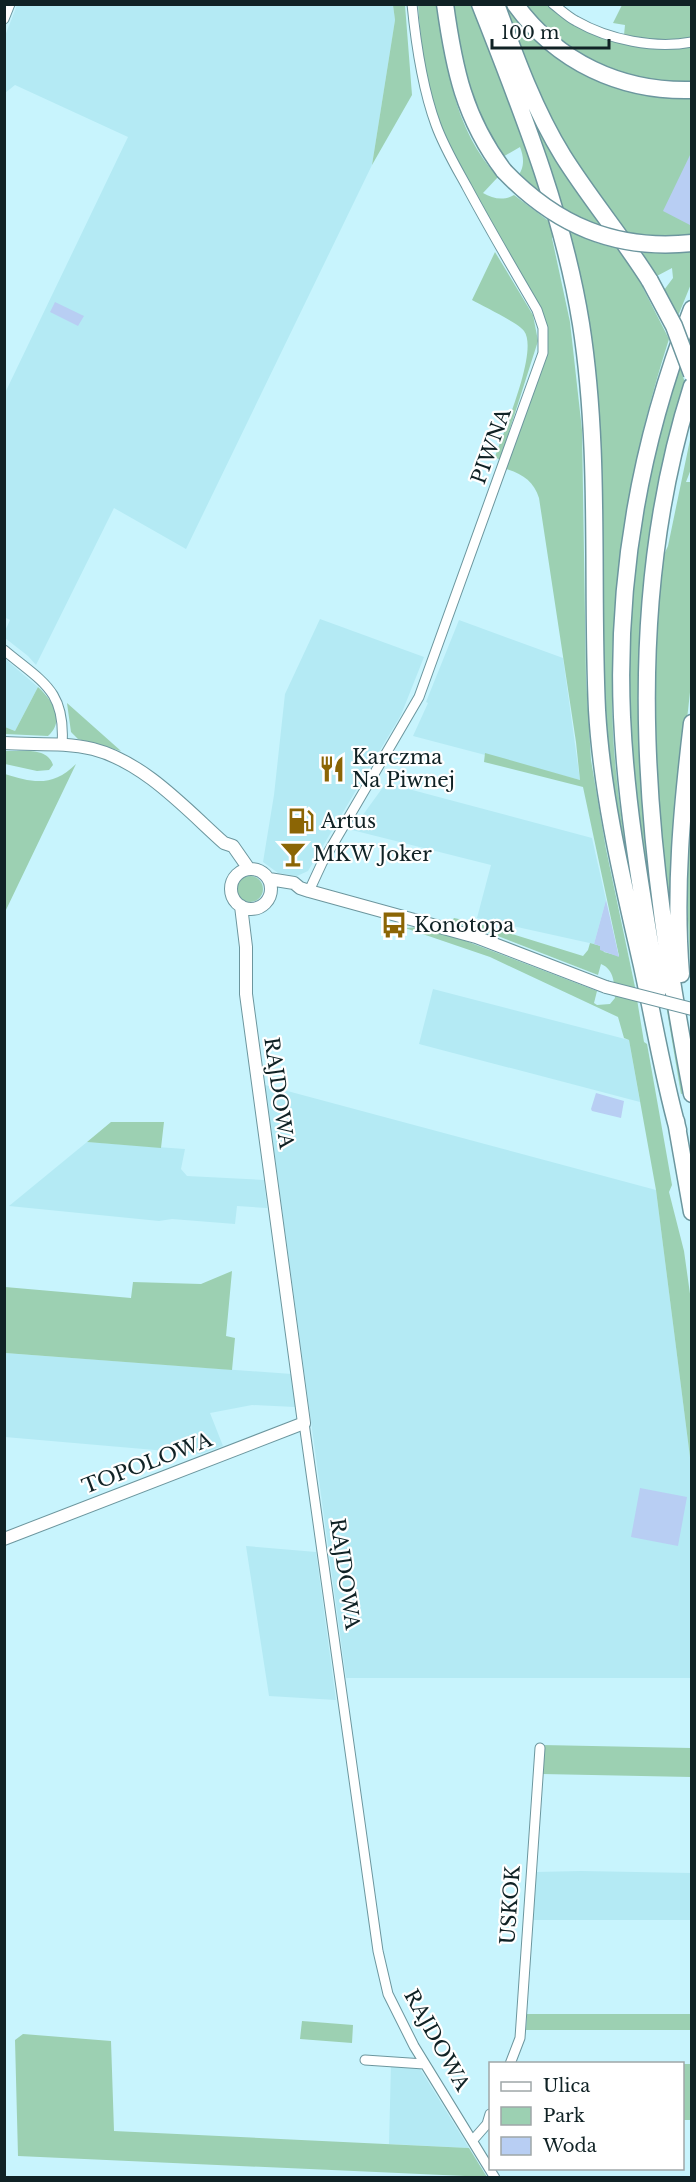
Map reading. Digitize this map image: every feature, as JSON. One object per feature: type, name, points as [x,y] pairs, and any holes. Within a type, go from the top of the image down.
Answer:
[{"type":"highway","points":[[445,4],[454,60],[467,108],[479,135],[504,171],[536,201],[554,214],[590,232],[638,243],[657,245],[692,243]]},
{"type":"highway","points":[[480,4],[548,184],[565,246],[577,305],[586,364],[592,435],[597,710],[603,772],[615,844],[666,1085],[678,1130]]},
{"type":"highway","points":[[496,4],[529,88],[553,139],[582,185],[650,281],[674,326],[692,374]]},
{"type":"highway","points":[[515,4],[533,27],[552,44],[597,73],[648,88],[692,90]]},
{"type":"highway","points":[[692,309],[664,386],[636,506],[624,594],[621,684],[628,800],[692,1212]]},
{"type":"highway","points":[[692,386],[675,444],[655,547],[648,620],[646,693],[653,837],[677,1016],[692,1094]]},
{"type":"highway","points":[[692,723],[681,815],[678,916],[683,995],[692,1052]]},
{"type":"street","points":[[4,19],[10,4]]},
{"type":"street","name":"PIWNA","points":[[305,890],[419,697],[543,353],[543,328],[537,310],[442,141],[426,95],[412,4]]},
{"type":"street","points":[[553,4],[576,21],[604,33],[633,41],[662,44],[692,42]]},
{"type":"street","points":[[4,650],[54,694],[60,706],[63,723],[62,745]]},
{"type":"street","points":[[4,743],[62,745],[114,756],[158,785],[224,843],[235,862],[237,874]]},
{"type":"street","points":[[224,843],[234,846],[249,869]]},
{"type":"street","points":[[305,890],[294,883],[269,879],[260,871],[249,869],[237,874],[232,882],[231,891],[234,900],[241,906],[256,908],[263,904],[274,891],[305,890],[470,934],[606,987],[692,1009]]},
{"type":"street","points":[[269,879],[270,894]]},
{"type":"street","name":"RAJDOWA","points":[[241,906],[246,947],[246,994],[378,1951],[388,1994],[424,2064],[489,2168]]},
{"type":"street","name":"RAJDOWA","points":[[246,947],[256,908]]},
{"type":"street","name":"TOPOLOWA","points":[[4,1539],[304,1423]]},
{"type":"street","name":"USKOK","points":[[511,2062],[520,2038],[540,1748]]},
{"type":"street","points":[[365,2060],[424,2064]]},
{"type":"street","points":[[473,2140],[487,2124],[489,2117]]},
{"type":"shaded area","points":[[17,5],[393,5],[395,20],[372,165],[186,549],[114,508],[36,665],[5,638],[5,631],[10,620],[4,617],[4,395],[128,137],[15,85],[5,93],[5,36]]},
{"type":"shaded area","points":[[320,619],[424,657],[401,715],[308,871],[297,876],[278,873],[263,862],[274,795],[285,694]]},
{"type":"shaded area","points":[[459,620],[563,658],[580,780],[413,736]]},
{"type":"shaded area","points":[[4,658],[38,687],[15,731],[5,727]]},
{"type":"shaded area","points":[[386,783],[592,838],[606,900],[594,944],[477,918],[491,865],[352,830]]},
{"type":"shaded area","points":[[433,989],[629,1040],[640,1102],[419,1044]]},
{"type":"shaded area","points":[[265,1085],[656,1190],[691,1465],[691,1678],[346,1678]]},
{"type":"shaded area","points":[[87,1142],[185,1149],[181,1169],[187,1176],[264,1180],[267,1208],[237,1206],[235,1224],[172,1219],[159,1221],[9,1206]]},
{"type":"shaded area","points":[[4,1353],[292,1374],[295,1407],[252,1405],[210,1413],[223,1446],[201,1454],[5,1437]]},
{"type":"shaded area","points":[[246,1546],[316,1552],[336,1700],[269,1696]]},
{"type":"shaded area","points":[[536,1872],[691,1873],[691,1920],[533,1920]]},
{"type":"shaded area","points":[[391,2064],[419,2067],[469,2148],[389,2144]]},
{"type":"green space","points":[[437,4],[454,96],[471,139],[483,159],[498,177],[483,193],[498,198],[514,195],[550,222],[570,322],[582,430],[586,678],[591,760],[606,849],[644,1042],[647,1044],[649,1055],[672,1185],[669,1192],[684,1251],[691,1301],[691,1465],[656,1190],[629,1040],[624,1038],[618,1017],[490,957],[405,928],[419,927],[450,935],[597,991],[594,1003],[597,1005],[610,1004],[615,998],[611,974],[601,964],[598,975],[485,931],[451,922],[454,918],[473,922],[583,956],[590,943],[601,946],[604,952],[619,956],[583,787],[484,762],[485,753],[580,780],[539,498],[527,479],[506,469],[547,356],[546,321],[449,147],[435,111],[421,43],[418,5]]},
{"type":"green space","points":[[393,5],[405,5],[412,95],[372,165],[395,20]]},
{"type":"green space","points":[[450,5],[471,5],[545,200],[517,177],[523,162],[520,147],[501,158],[475,114]]},
{"type":"green space","points":[[490,5],[610,231],[560,210]]},
{"type":"green space","points":[[503,5],[506,5],[553,53],[691,96],[691,236],[626,234],[566,146],[540,95]]},
{"type":"green space","points":[[526,5],[548,5],[596,34],[691,46],[691,81],[644,78],[599,63],[559,39]]},
{"type":"green space","points":[[622,5],[691,5],[691,38],[658,40],[624,35],[625,25],[613,23]]},
{"type":"green space","points":[[566,230],[597,243],[623,250],[647,284],[643,288],[669,339],[642,436],[632,484],[623,533],[613,632],[614,754],[636,908],[620,841],[604,729],[598,443]]},
{"type":"green space","points":[[495,252],[533,315],[538,341],[500,460],[495,457],[524,373],[527,341],[524,331],[508,319],[472,300]]},
{"type":"green space","points":[[691,252],[691,284],[678,316],[664,290],[673,278],[672,268],[655,277],[641,253]]},
{"type":"green space","points":[[678,361],[686,386],[642,638],[685,1093],[681,1094],[642,863],[626,694],[635,536]]},
{"type":"green space","points":[[691,435],[691,469],[686,482],[692,482],[692,674],[678,801],[671,926],[657,767],[655,647],[661,568],[668,546]]},
{"type":"green space","points":[[38,687],[55,710],[56,723],[53,730],[48,736],[5,734],[5,727],[15,731]]},
{"type":"green space","points":[[67,703],[121,751],[78,739],[71,732]]},
{"type":"green space","points":[[5,751],[39,752],[50,759],[53,765],[49,770],[37,771],[5,764]]},
{"type":"green space","points":[[76,764],[5,912],[5,774],[34,781],[51,780]]},
{"type":"green space","points":[[691,809],[691,985],[686,876]]},
{"type":"green space","points":[[250,876],[259,880],[263,889],[259,898],[250,902],[241,898],[237,889],[241,880]]},
{"type":"green space","points":[[111,1122],[164,1122],[161,1148],[87,1142]]},
{"type":"green space","points":[[232,1271],[226,1336],[235,1338],[232,1370],[5,1353],[5,1287],[131,1298],[133,1282],[201,1284]]},
{"type":"green space","points":[[542,1745],[691,1748],[691,1777],[542,1774]]},
{"type":"green space","points":[[527,2014],[691,2014],[691,2030],[526,2030]]},
{"type":"green space","points":[[302,2021],[353,2025],[352,2043],[300,2039]]},
{"type":"green space","points":[[23,2034],[111,2041],[114,2131],[469,2148],[487,2177],[18,2156],[15,2040]]},
{"type":"green space","points":[[684,2064],[691,2064],[691,2120],[684,2120]]},
{"type":"water","points":[[691,153],[692,221],[690,225],[663,211]]},
{"type":"water","points":[[55,302],[84,316],[78,326],[50,312]]},
{"type":"water","points":[[606,900],[619,957],[600,950],[600,946],[594,944]]},
{"type":"water","points":[[596,1093],[624,1101],[621,1118],[592,1111]]},
{"type":"water","points":[[640,1488],[687,1497],[678,1546],[631,1537]]},
{"type":"place","name":"Karczma Na Piwnej","points":[[332,769]]},
{"type":"place","name":"Artus","points":[[301,821]]},
{"type":"place","name":"MKW Joker","points":[[293,854]]},
{"type":"place","name":"Konotopa","points":[[394,925]]}]
